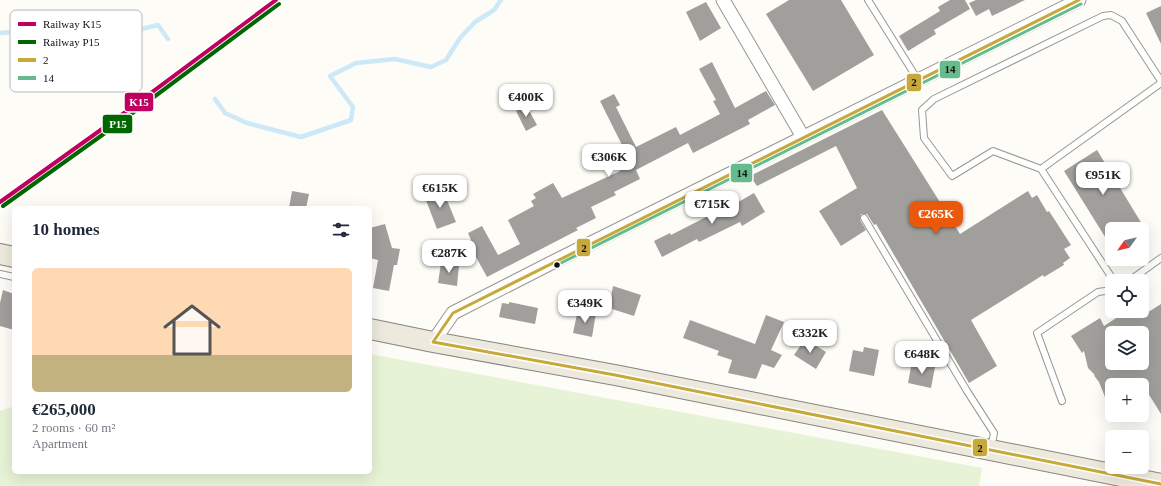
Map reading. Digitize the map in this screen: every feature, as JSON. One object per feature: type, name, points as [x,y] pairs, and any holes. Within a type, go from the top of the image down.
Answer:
[{"type":"main road","points":[[0,254],[12,257]]},
{"type":"main road","points":[[372,329],[615,375],[1161,484]]},
{"type":"street","points":[[723,0],[803,137]]},
{"type":"street","points":[[433,342],[453,313],[1079,0]]},
{"type":"lane","points":[[868,0],[918,80]]},
{"type":"lane","points":[[1041,169],[1161,82],[1122,21],[1111,15],[1103,16],[934,99],[922,110],[924,138],[952,176],[993,151],[1041,169],[1109,274]]},
{"type":"lane","points":[[864,218],[967,391],[994,433],[991,449]]},
{"type":"lane","points":[[1139,274],[1161,258]]},
{"type":"lane","points":[[0,274],[12,277]]},
{"type":"lane","points":[[1062,401],[1037,333],[1098,292],[1105,291]]},
{"type":"green space","points":[[372,354],[982,468],[979,486],[0,486],[0,411],[12,407],[12,474],[372,474]]},
{"type":"building","points":[[789,0],[841,0],[874,55],[813,91],[766,14]]},
{"type":"building","points":[[950,0],[965,0],[970,9],[934,30],[936,34],[908,51],[899,36],[940,11],[938,7]]},
{"type":"building","points":[[976,0],[1025,0],[992,16],[989,9],[976,16],[969,3]]},
{"type":"building","points":[[706,2],[721,28],[700,41],[686,12]]},
{"type":"building","points":[[1161,6],[1161,44],[1146,13]]},
{"type":"building","points":[[712,62],[735,108],[766,91],[775,105],[748,120],[750,124],[693,153],[688,143],[636,170],[640,179],[614,192],[616,195],[591,207],[596,218],[576,228],[578,230],[487,277],[476,257],[470,261],[461,245],[471,240],[468,233],[482,226],[498,255],[520,244],[508,220],[534,206],[531,201],[536,198],[533,194],[553,183],[562,198],[620,171],[615,163],[628,157],[600,101],[614,94],[620,105],[616,107],[636,147],[676,127],[680,135],[720,114],[713,101],[716,100],[699,69]]},
{"type":"building","points":[[526,105],[537,125],[526,131],[516,111]]},
{"type":"building","points":[[882,110],[960,234],[1028,191],[1032,198],[1037,195],[1047,212],[1049,211],[1071,245],[1064,249],[1070,258],[1063,263],[1064,265],[1044,277],[1043,275],[971,320],[997,366],[969,383],[876,224],[874,225],[867,214],[861,214],[860,220],[866,230],[841,246],[819,211],[857,188],[836,146],[757,186],[750,176]]},
{"type":"building","points":[[1097,150],[1141,222],[1105,222],[1105,237],[1064,171]]},
{"type":"building","points":[[442,188],[456,222],[437,229],[424,195]]},
{"type":"building","points":[[292,191],[309,194],[306,206],[289,206]]},
{"type":"building","points":[[754,193],[765,212],[742,226],[740,222],[699,242],[697,239],[662,257],[654,241],[670,233],[671,235],[712,214],[714,216]]},
{"type":"building","points":[[385,224],[392,248],[400,249],[397,265],[394,265],[389,291],[373,288],[378,260],[372,258],[372,227]]},
{"type":"building","points":[[441,263],[459,265],[457,286],[438,283]]},
{"type":"building","points":[[613,286],[641,295],[634,316],[609,308]]},
{"type":"building","points":[[3,290],[12,293],[12,329],[0,326],[0,303]]},
{"type":"building","points":[[509,302],[538,308],[535,324],[499,317],[502,303],[509,304]]},
{"type":"building","points":[[1161,304],[1161,414],[1149,395],[1149,378],[1105,378],[1105,397],[1099,382],[1088,368],[1084,351],[1082,353],[1071,336],[1100,318],[1104,326],[1116,318],[1149,318],[1149,311]]},
{"type":"building","points":[[585,311],[596,313],[592,337],[573,333],[577,314],[584,316]]},
{"type":"building","points":[[766,315],[784,322],[771,350],[782,355],[774,368],[762,364],[756,379],[728,373],[732,360],[717,355],[719,351],[683,338],[690,320],[755,344]]},
{"type":"building","points":[[805,339],[826,352],[816,369],[794,355]]},
{"type":"building","points":[[864,347],[879,350],[874,376],[849,371],[853,350],[863,352]]},
{"type":"building","points":[[912,362],[935,367],[931,388],[908,383]]},
{"type":"waterway","points":[[215,99],[225,113],[247,123],[301,137],[351,120],[353,107],[330,76],[356,63],[395,59],[431,67],[446,60],[460,38],[475,22],[494,10],[501,0]]},
{"type":"waterway","points":[[142,29],[158,25],[168,39]]},
{"type":"waterway","points":[[0,33],[10,32]]},
{"type":"rail line","name":"K15","points":[[0,202],[116,119],[276,0]]},
{"type":"rail line","name":"P15","points":[[3,206],[119,123],[279,4]]},
{"type":"transit line","name":"2","points":[[1079,0],[453,313],[433,342],[615,375],[1161,484]]},
{"type":"transit line","name":"14","points":[[557,265],[1081,4]]}]
